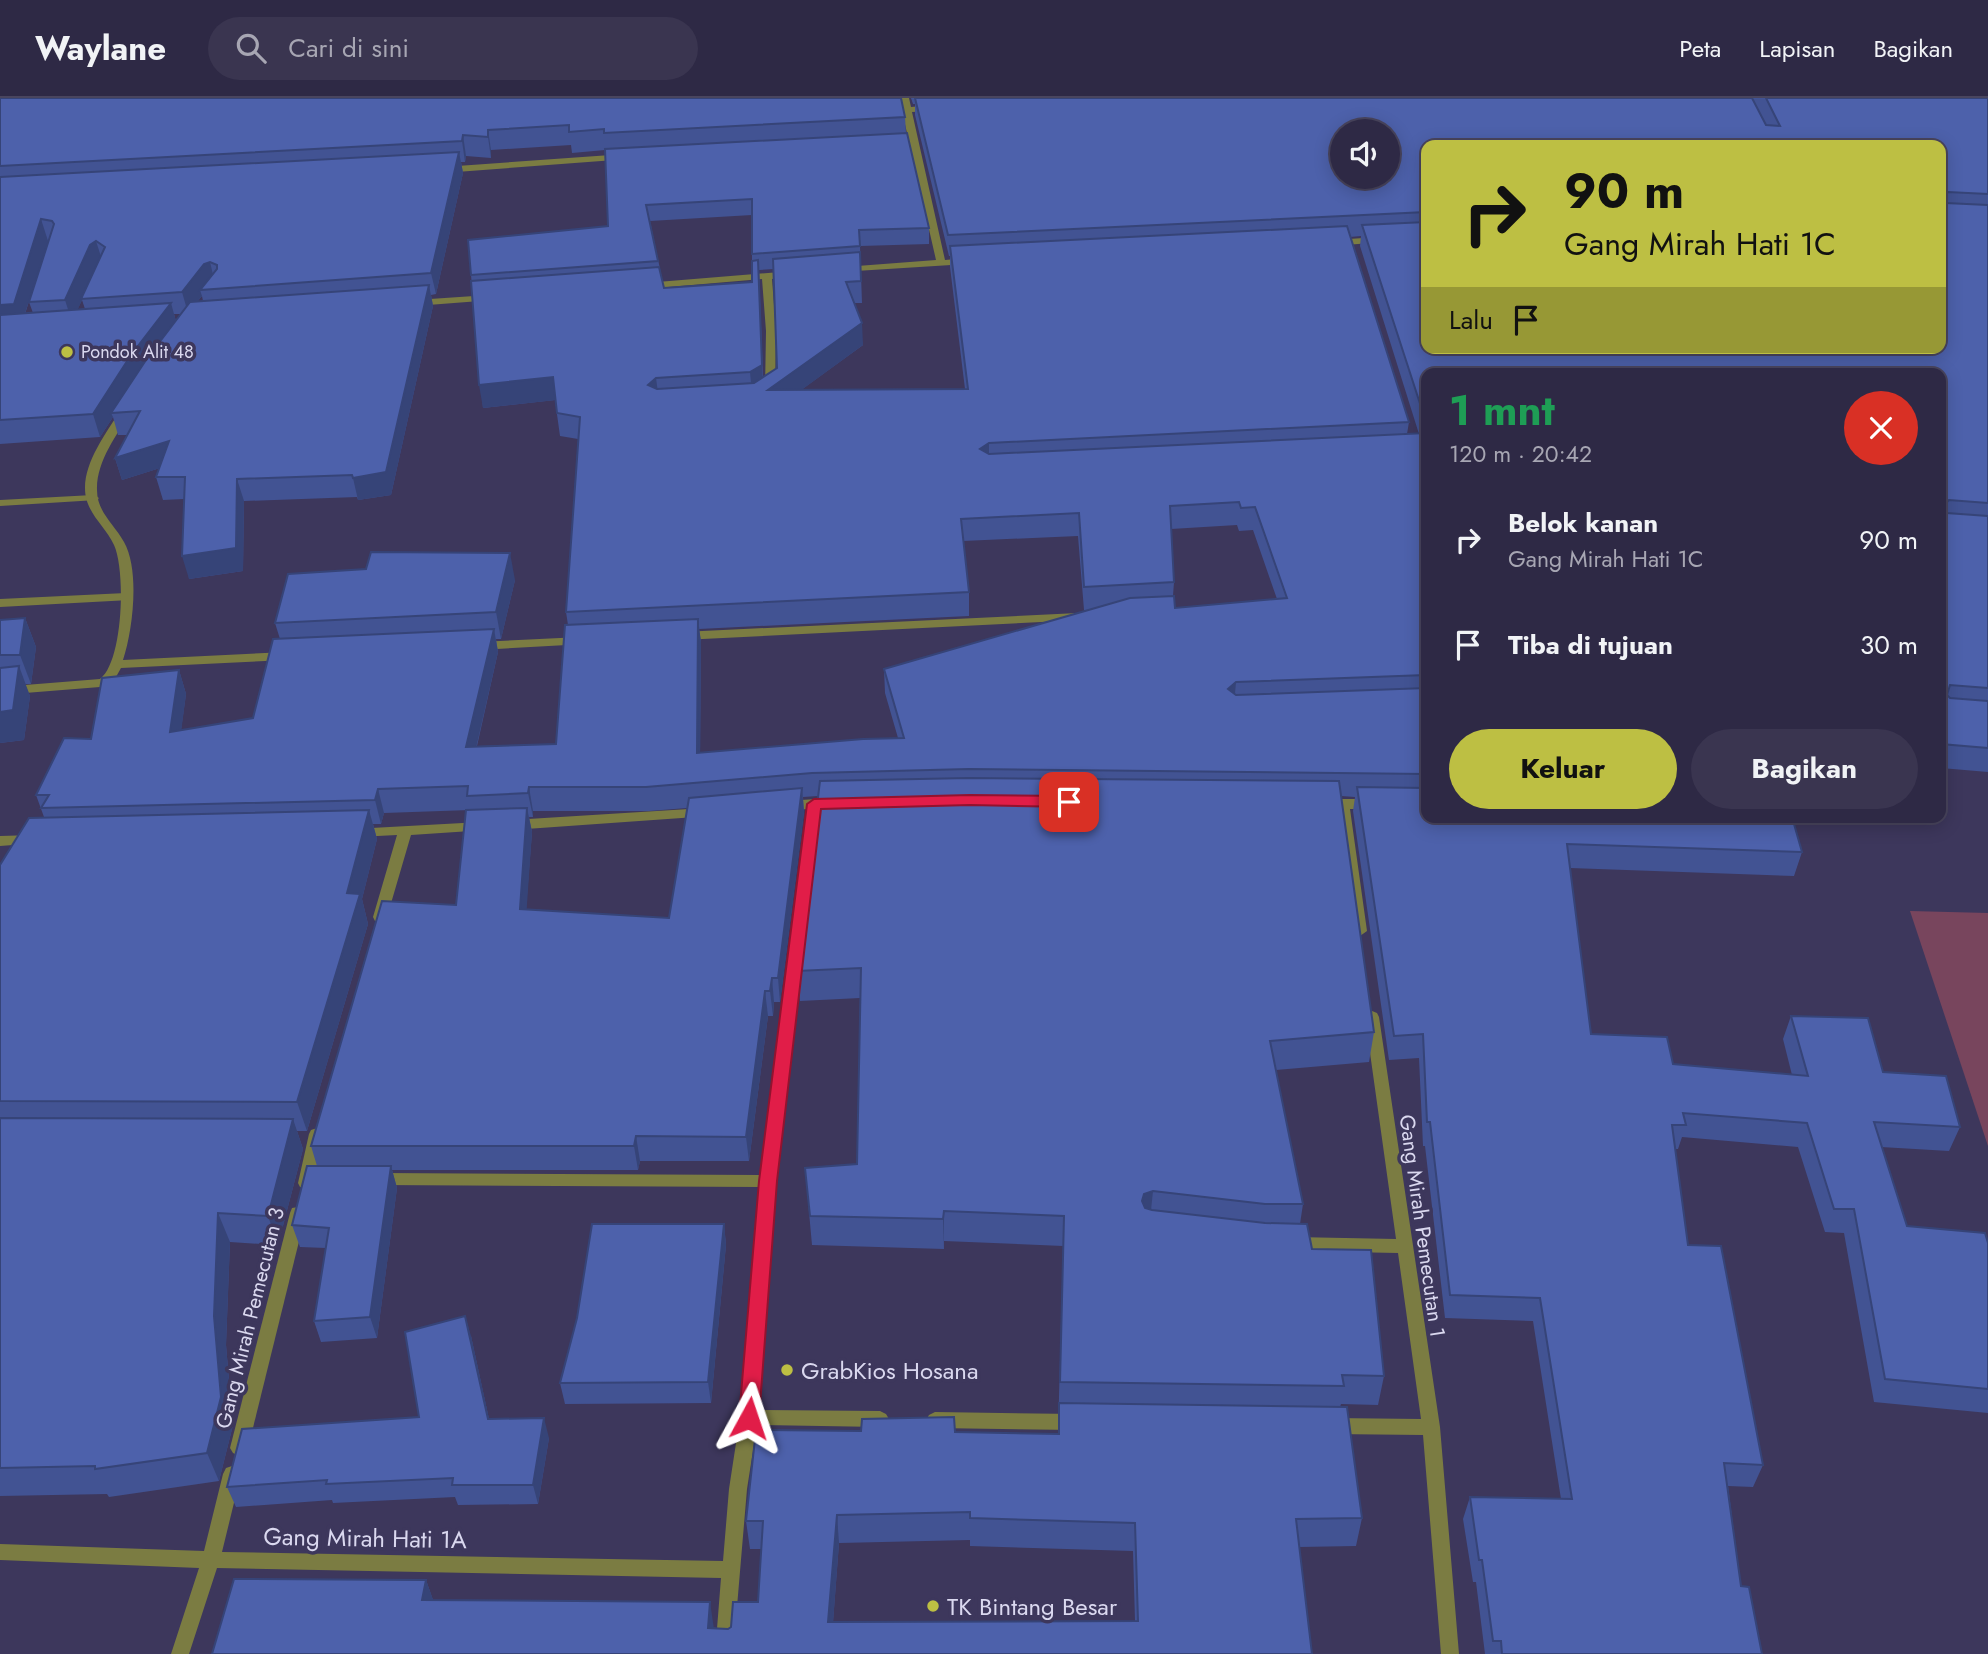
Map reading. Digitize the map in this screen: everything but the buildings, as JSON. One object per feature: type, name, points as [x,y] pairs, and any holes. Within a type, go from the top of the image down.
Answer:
[{"type":"street","points":[[904,98],[941,262]]},
{"type":"street","points":[[907,110],[947,108]]},
{"type":"street","points":[[899,144],[913,143]]},
{"type":"street","points":[[431,170],[640,156]]},
{"type":"street","points":[[1323,243],[1388,240]]},
{"type":"street","points":[[1350,242],[1354,255]]},
{"type":"street","points":[[834,271],[982,260]]},
{"type":"street","points":[[629,287],[807,273]]},
{"type":"street","points":[[762,397],[771,390],[772,379],[767,276]]},
{"type":"street","points":[[409,304],[506,296]]},
{"type":"street","points":[[0,691],[100,683],[107,681],[118,664],[127,597],[126,561],[119,543],[98,517],[90,490],[94,471],[131,403]]},
{"type":"street","points":[[0,503],[93,498]]},
{"type":"street","points":[[0,603],[127,597]]},
{"type":"street","points":[[674,637],[1091,617]]},
{"type":"street","points":[[465,647],[590,641]]},
{"type":"street","points":[[118,664],[298,655]]},
{"type":"street","points":[[775,807],[853,803]]},
{"type":"street","points":[[724,1654],[730,1570],[749,1418],[768,1181],[814,804]]},
{"type":"street","points":[[1304,804],[1385,804]]},
{"type":"street","points":[[1343,804],[1363,953]]},
{"type":"street","points":[[340,832],[644,819],[723,812]]},
{"type":"street","points":[[375,934],[405,831]]},
{"type":"street","points":[[5,858],[7,841],[55,840]]},
{"type":"street","name":"Gang Mirah Pemecutan 1","points":[[1370,1007],[1431,1427],[1450,1654]]},
{"type":"street","name":"Gang Mirah Pemecutan 3","points":[[180,1654],[211,1560],[314,1179],[308,1140],[323,1114]]},
{"type":"street","points":[[363,1180],[768,1181]]},
{"type":"street","points":[[1274,1243],[1404,1246]]},
{"type":"street","points":[[749,1418],[1097,1422]]},
{"type":"street","points":[[1320,1426],[1431,1427]]},
{"type":"street","name":"Gang Mirah Hati 1A","points":[[0,1552],[211,1560],[730,1570]]},
{"type":"shaded area","points":[[1910,911],[1988,913],[1988,1146]]},
{"type":"place","name":"Pondok Alit 48","points":[[67,352]]},
{"type":"place","name":"GrabKios Hosana","points":[[787,1370]]},
{"type":"place","name":"TK Bintang Besar","points":[[933,1606]]},
{"type":"route","points":[[749,1418],[768,1181],[814,804],[970,800],[1069,802]]}]
